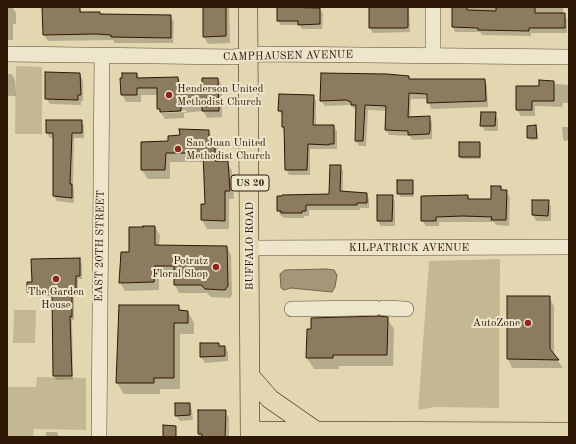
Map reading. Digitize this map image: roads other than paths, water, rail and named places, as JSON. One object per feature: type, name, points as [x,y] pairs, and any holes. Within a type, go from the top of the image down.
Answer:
[{"type":"main road","name":"BUFFALO ROAD","points":[[248,7],[250,434]]},
{"type":"main road","points":[[250,376],[278,406],[316,431]]},
{"type":"main road","name":"US 20","points":[[250,434],[316,431],[569,432]]},
{"type":"street","points":[[433,7],[433,56]]},
{"type":"street","name":"CAMPHAUSEN AVENUE","points":[[7,54],[236,57],[249,55],[569,57]]},
{"type":"street","name":"EAST 20TH STREET","points":[[99,437],[102,55]]},
{"type":"street","name":"KILPATRICK AVENUE","points":[[250,248],[569,247]]},
{"type":"street","points":[[292,309],[406,309]]},
{"type":"place","name":"Henderson United Methodist Church","points":[[169,95]]},
{"type":"place","name":"San Juan United Methodist Church","points":[[178,149]]},
{"type":"place","name":"Potratz Floral Shop","points":[[216,267]]},
{"type":"place","name":"The Garden House","points":[[56,279]]},
{"type":"place","name":"AutoZone","points":[[528,323]]}]
